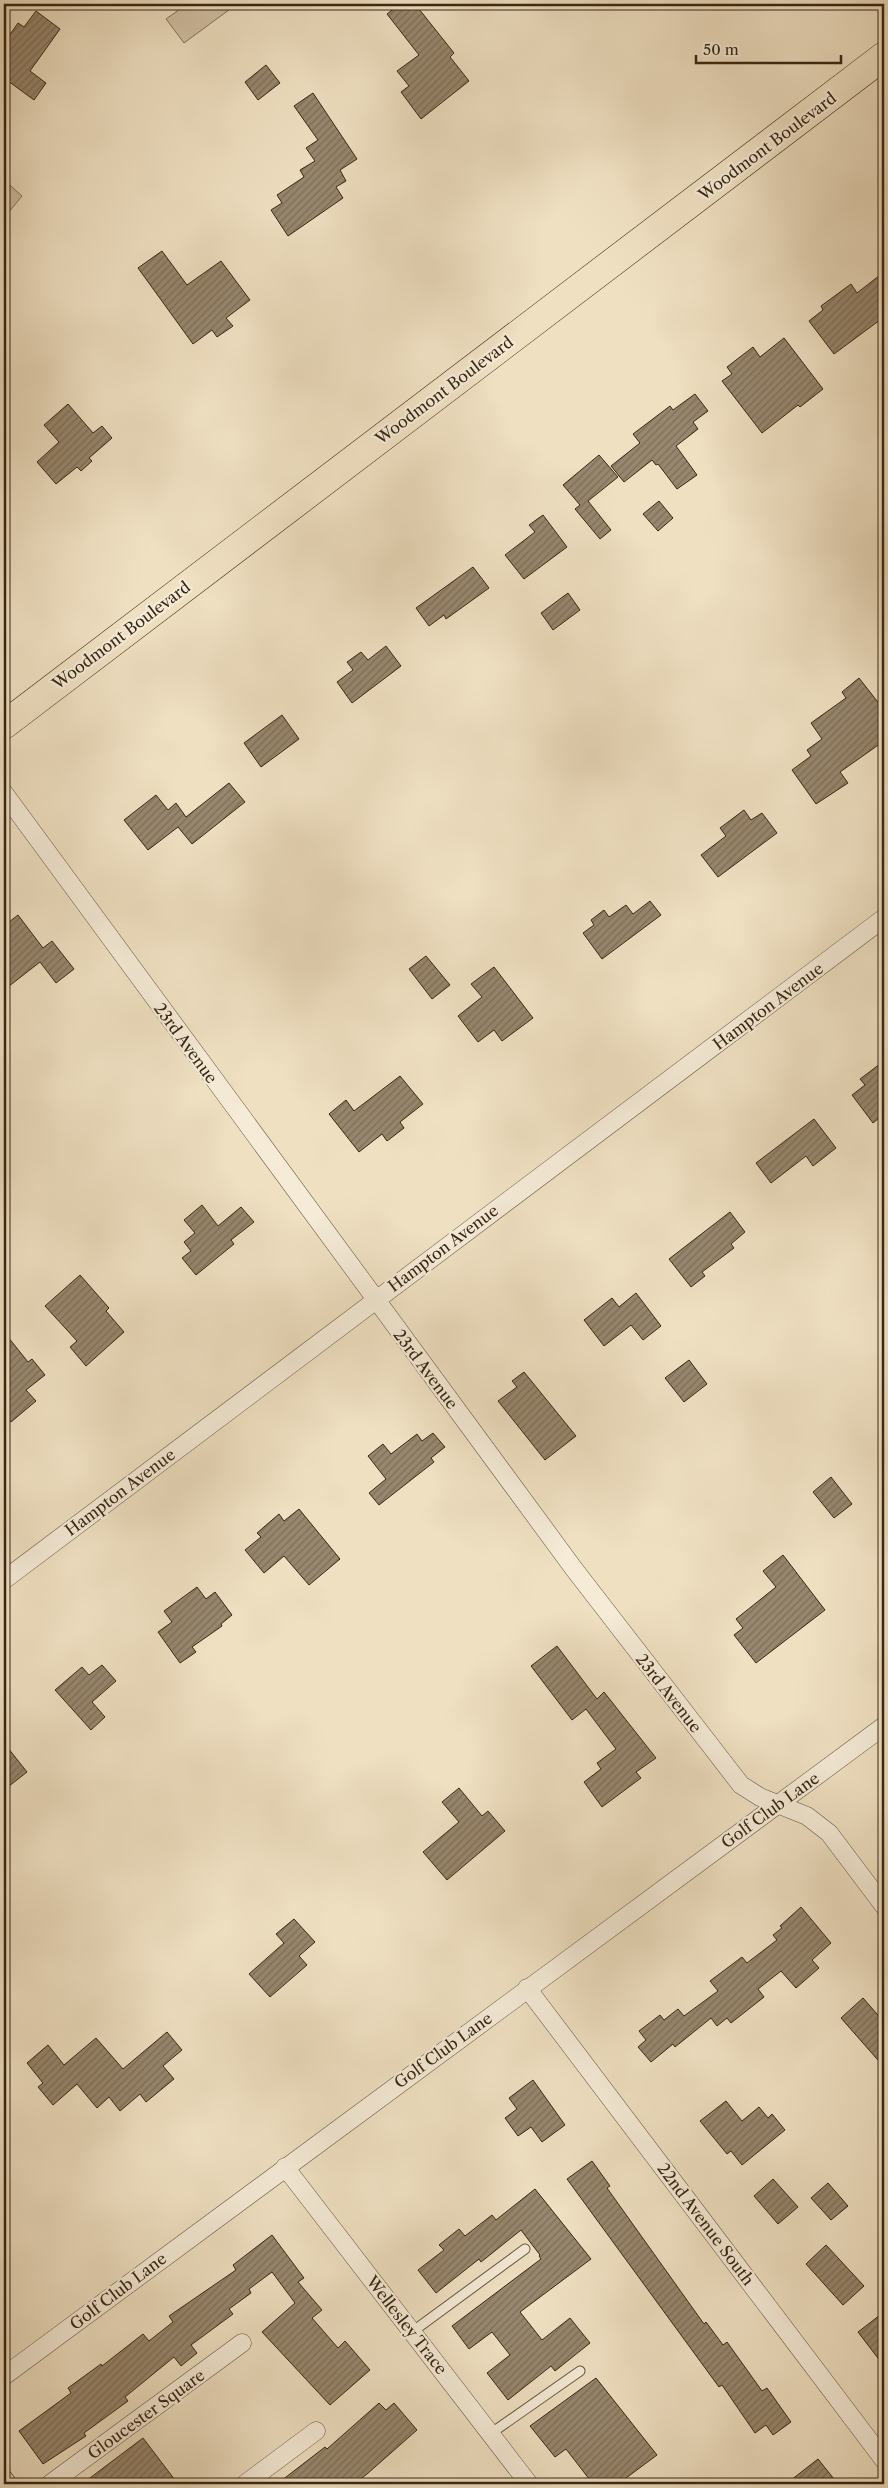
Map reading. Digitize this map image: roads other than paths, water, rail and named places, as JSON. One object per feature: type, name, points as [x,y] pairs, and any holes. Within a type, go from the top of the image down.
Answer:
[{"type":"main road","name":"Woodmont Boulevard","points":[[4,725],[884,56]]},
{"type":"street","name":"23rd Avenue","points":[[4,793],[374,1300],[574,1569],[741,1785],[760,1797],[807,1816],[829,1833],[884,1906]]},
{"type":"street","name":"Hampton Avenue","points":[[4,1580],[884,918]]},
{"type":"street","name":"Golf Club Lane","points":[[4,2376],[884,1726]]},
{"type":"street","name":"22nd Avenue South","points":[[527,1988],[884,2460]]},
{"type":"street","name":"Wellesley Trace","points":[[285,2167],[529,2484]]},
{"type":"street","name":"Gloucester Square","points":[[50,2484],[242,2343]]},
{"type":"street","points":[[245,2484],[316,2431]]},
{"type":"lane","points":[[412,2332],[525,2249]]},
{"type":"lane","points":[[490,2434],[580,2371]]},
{"type":"lane","points":[[4,2472],[13,2484]]}]
